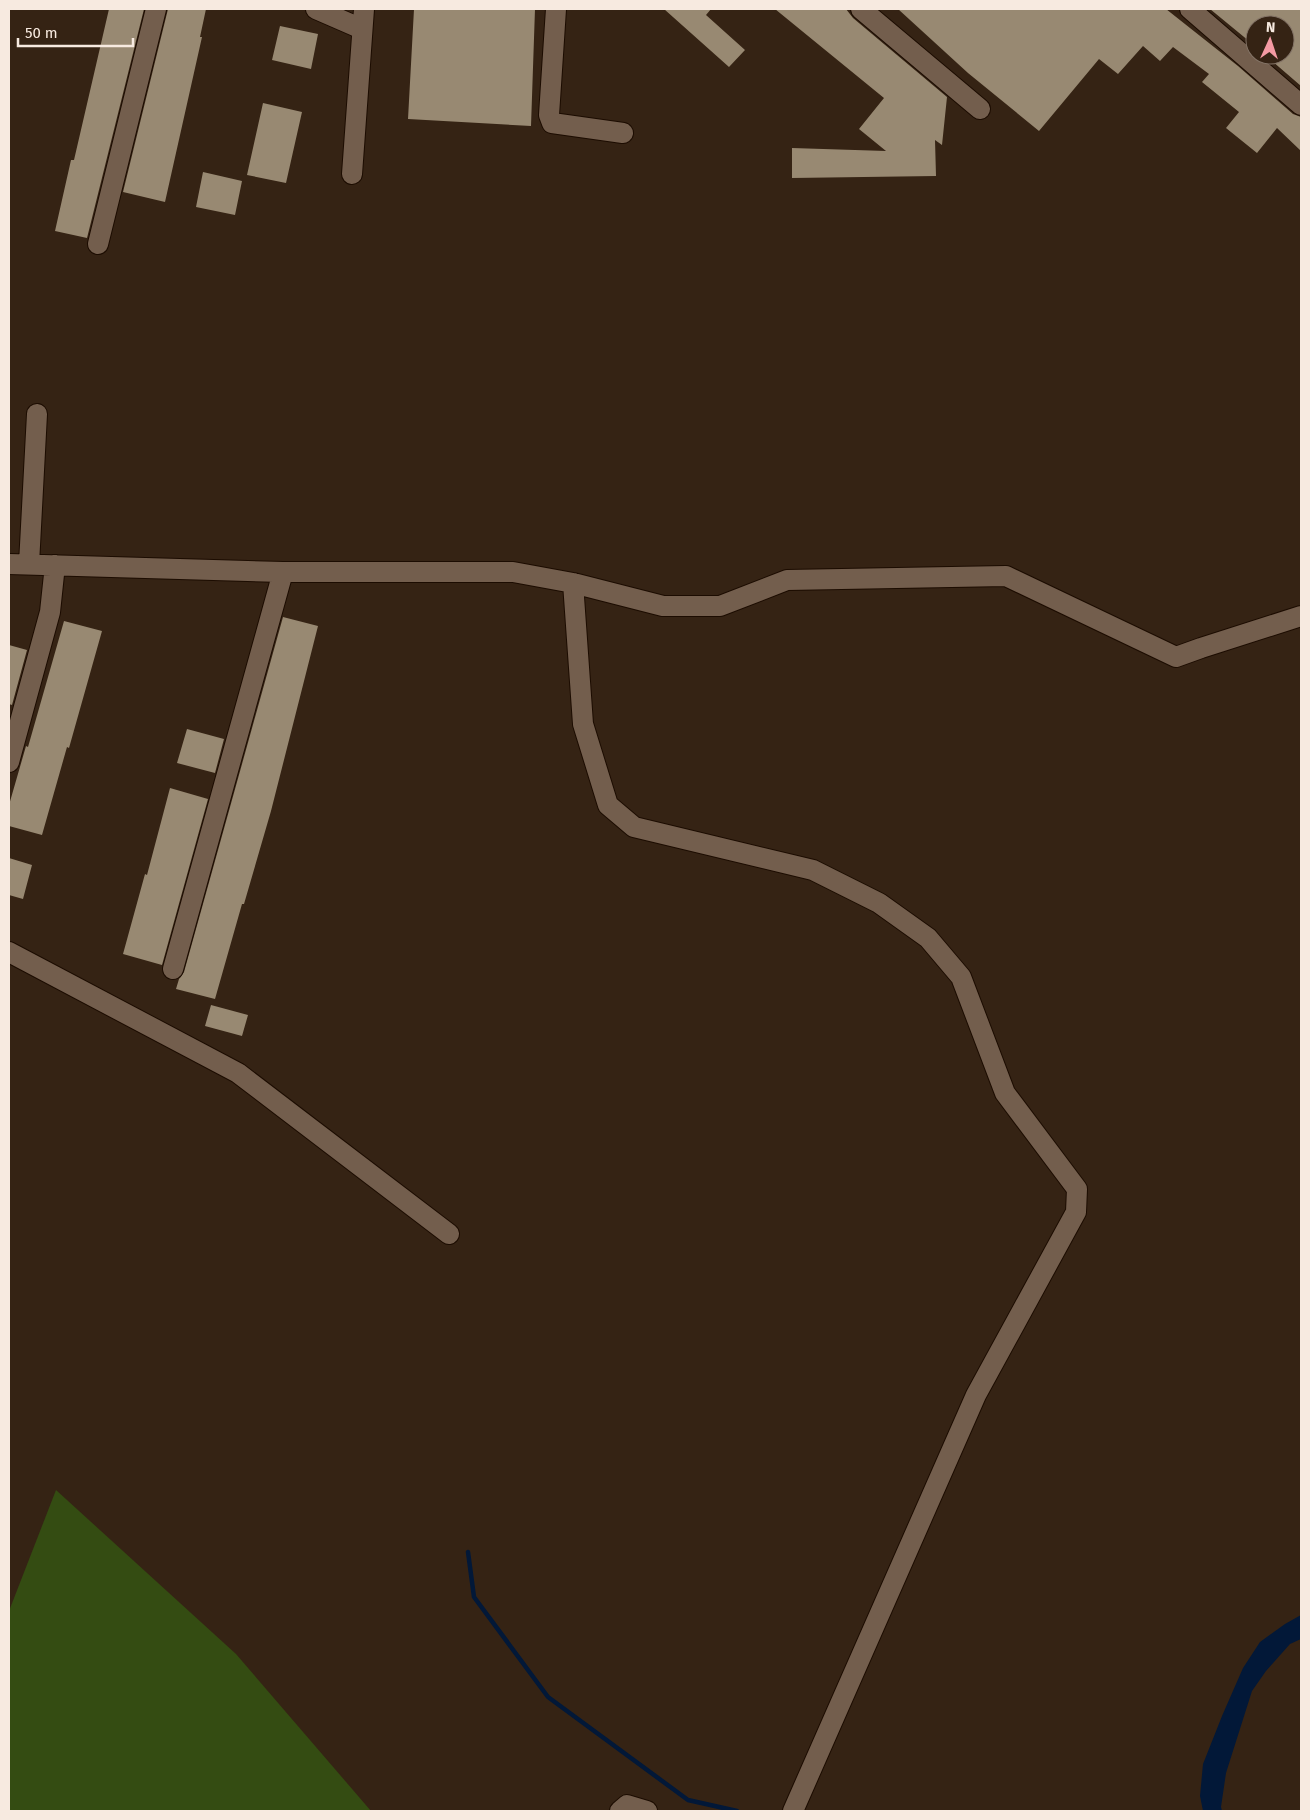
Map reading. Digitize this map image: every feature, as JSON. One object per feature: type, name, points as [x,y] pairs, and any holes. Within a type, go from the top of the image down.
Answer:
[{"type":"street","points":[[98,244],[156,9]]},
{"type":"street","points":[[316,9],[362,29]]},
{"type":"street","points":[[352,174],[364,9]]},
{"type":"street","points":[[556,9],[549,115],[552,123],[623,134]]},
{"type":"street","points":[[860,9],[980,109]]},
{"type":"street","points":[[1190,9],[1301,105]]},
{"type":"street","points":[[29,564],[37,414]]},
{"type":"street","points":[[9,564],[283,572],[513,572],[573,583],[664,606],[720,606],[787,580],[1006,576],[1176,658],[1201,648],[1301,616]]},
{"type":"street","points":[[9,762],[50,612],[55,565]]},
{"type":"street","points":[[173,969],[283,572]]},
{"type":"street","points":[[573,583],[583,724],[608,804],[634,827],[813,870],[879,904],[928,938],[961,978],[1004,1093],[1077,1189],[1076,1212],[976,1395],[793,1811]]},
{"type":"street","points":[[9,952],[238,1073],[449,1234]]},
{"type":"street","points":[[620,1811],[627,1805],[647,1811]]},
{"type":"green space","points":[[56,1490],[236,1654],[371,1811],[9,1811],[9,1611]]},
{"type":"water","points":[[1301,1615],[1301,1639],[1290,1644],[1266,1671],[1252,1691],[1226,1773],[1222,1811],[1203,1811],[1200,1796],[1203,1764],[1243,1668],[1260,1642]]},
{"type":"building","points":[[109,9],[144,9],[87,238],[55,231],[71,160],[74,160]]},
{"type":"building","points":[[168,9],[206,9],[200,37],[202,37],[165,202],[123,192]]},
{"type":"building","points":[[414,9],[535,9],[531,126],[408,119]]},
{"type":"building","points":[[664,9],[711,9],[706,15],[745,50],[729,67]]},
{"type":"building","points":[[775,9],[846,9],[853,18],[947,97],[942,145],[935,140],[936,176],[792,178],[792,148],[886,151],[859,129],[884,98]]},
{"type":"building","points":[[898,9],[1166,9],[1238,66],[1293,114],[1301,117],[1301,151],[1277,128],[1257,153],[1226,128],[1239,112],[1202,82],[1209,74],[1173,47],[1160,61],[1143,46],[1118,74],[1099,59],[1039,131],[968,73]]},
{"type":"building","points":[[1210,9],[1301,9],[1301,86],[1277,65],[1295,65],[1295,15],[1245,15],[1245,38]]},
{"type":"building","points":[[280,26],[318,34],[311,69],[272,60]]},
{"type":"building","points":[[263,103],[302,112],[286,183],[247,175]]},
{"type":"building","points":[[203,172],[242,181],[235,215],[196,207]]},
{"type":"building","points":[[283,617],[318,626],[271,811],[215,999],[176,989],[179,979],[184,972]]},
{"type":"building","points":[[64,621],[102,631],[42,835],[9,826],[9,805],[26,746],[28,747]]},
{"type":"building","points":[[9,645],[27,650],[12,705],[9,704]]},
{"type":"building","points":[[187,729],[224,739],[215,773],[177,763]]},
{"type":"building","points":[[170,788],[208,799],[162,965],[123,954],[145,874],[147,875]]},
{"type":"building","points":[[9,858],[32,865],[23,899],[9,895]]},
{"type":"building","points":[[211,1005],[248,1015],[242,1036],[205,1026]]},
{"type":"waterway","points":[[468,1552],[474,1597],[548,1697],[688,1800],[737,1811]]}]
